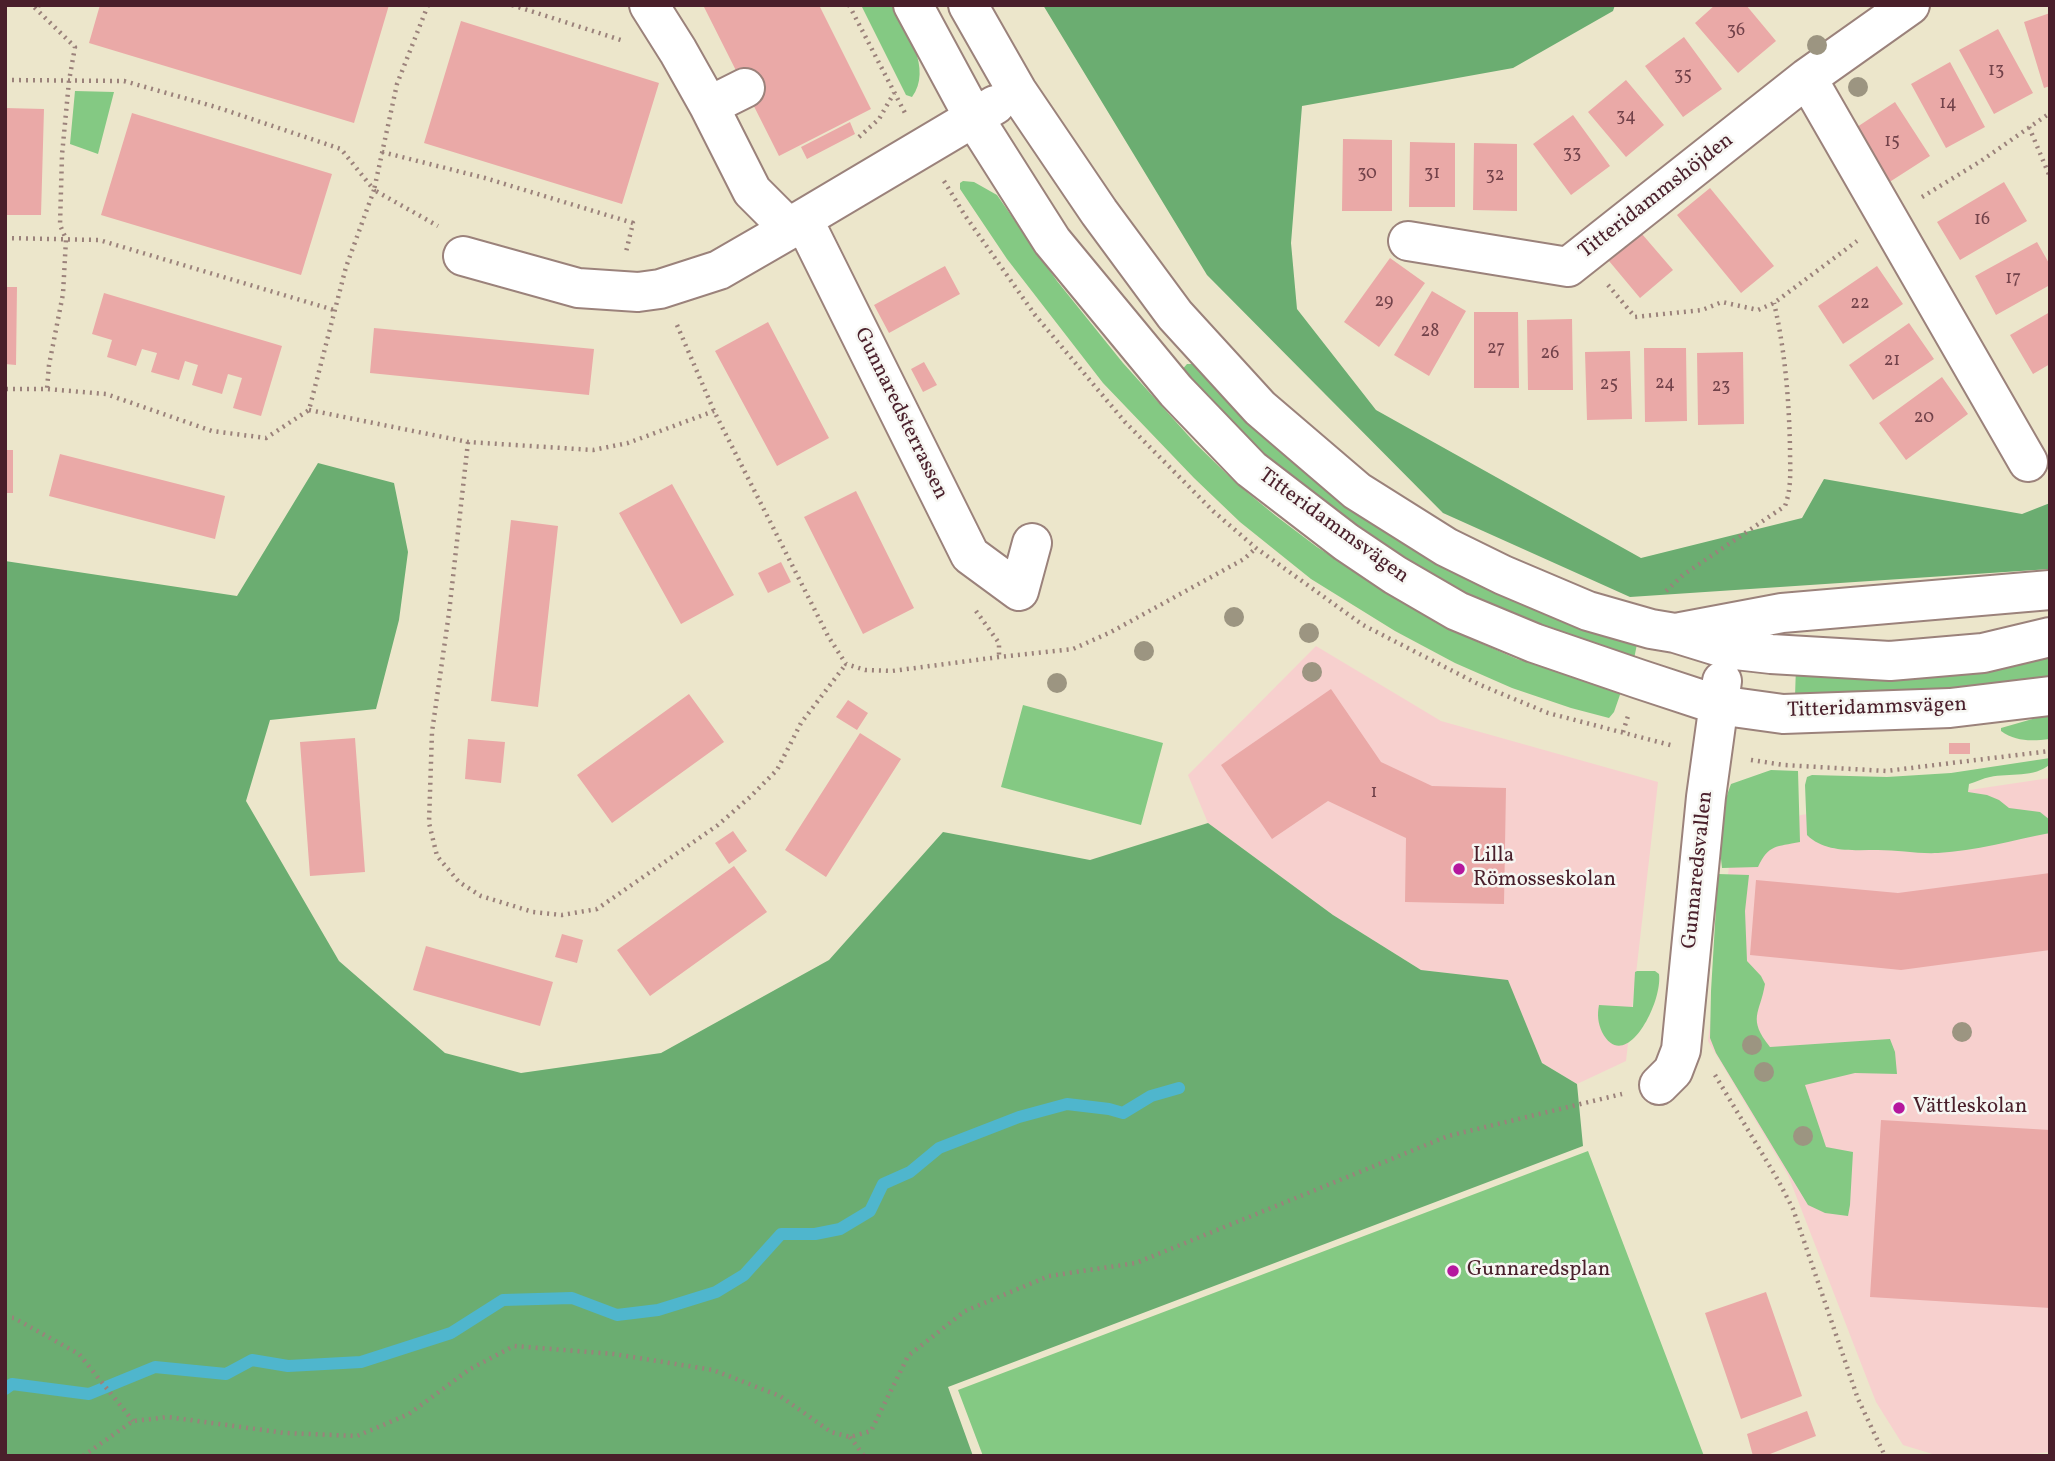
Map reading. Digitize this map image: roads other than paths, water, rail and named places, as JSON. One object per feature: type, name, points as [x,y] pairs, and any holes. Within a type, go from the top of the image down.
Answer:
[{"type":"street","name":"Gunnaredsterrassen","points":[[649,5],[678,51],[752,191],[797,224],[935,470],[970,555],[1019,591],[1032,543]]},
{"type":"street","name":"Titteridammsvägen","points":[[913,5],[974,118],[1052,241],[1176,391],[1251,469],[1346,542],[1395,575],[1457,611],[1534,643],[1718,705],[1783,714],[1950,708],[2050,696]]},
{"type":"street","name":"Titteridammsvägen","points":[[968,5],[1017,91],[1099,212],[1175,315],[1260,408],[1357,491],[1446,547],[1503,576],[1588,611],[1727,649],[1890,661],[1983,653],[2050,637]]},
{"type":"street","name":"Titteridammshöjden","points":[[1408,241],[1568,267],[1807,78],[1910,5]]},
{"type":"street","points":[[1807,78],[2028,462]]},
{"type":"street","points":[[709,107],[745,88]]},
{"type":"street","points":[[463,256],[578,289],[638,292],[660,289],[719,270],[1017,91]]},
{"type":"street","points":[[1663,631],[1782,613],[2050,590]]},
{"type":"street","name":"Gunnaredsvallen","points":[[1659,1085],[1673,1071],[1681,1050],[1706,797],[1727,649]]},
{"type":"waterway","points":[[5,1389],[12,1384],[89,1394],[155,1367],[226,1374],[252,1360],[288,1366],[361,1362],[451,1333],[503,1300],[572,1298],[617,1315],[658,1310],[716,1292],[744,1275],[781,1234],[815,1234],[840,1229],[870,1211],[883,1184],[910,1172],[939,1148],[1019,1117],[1067,1104],[1123,1113],[1151,1096],[1179,1088]]},
{"type":"place","name":"Lilla Römosseskolan","points":[[1459,869]]},
{"type":"place","name":"Vättleskolan","points":[[1899,1108]]},
{"type":"place","name":"Gunnaredsplan","points":[[1453,1271]]}]
